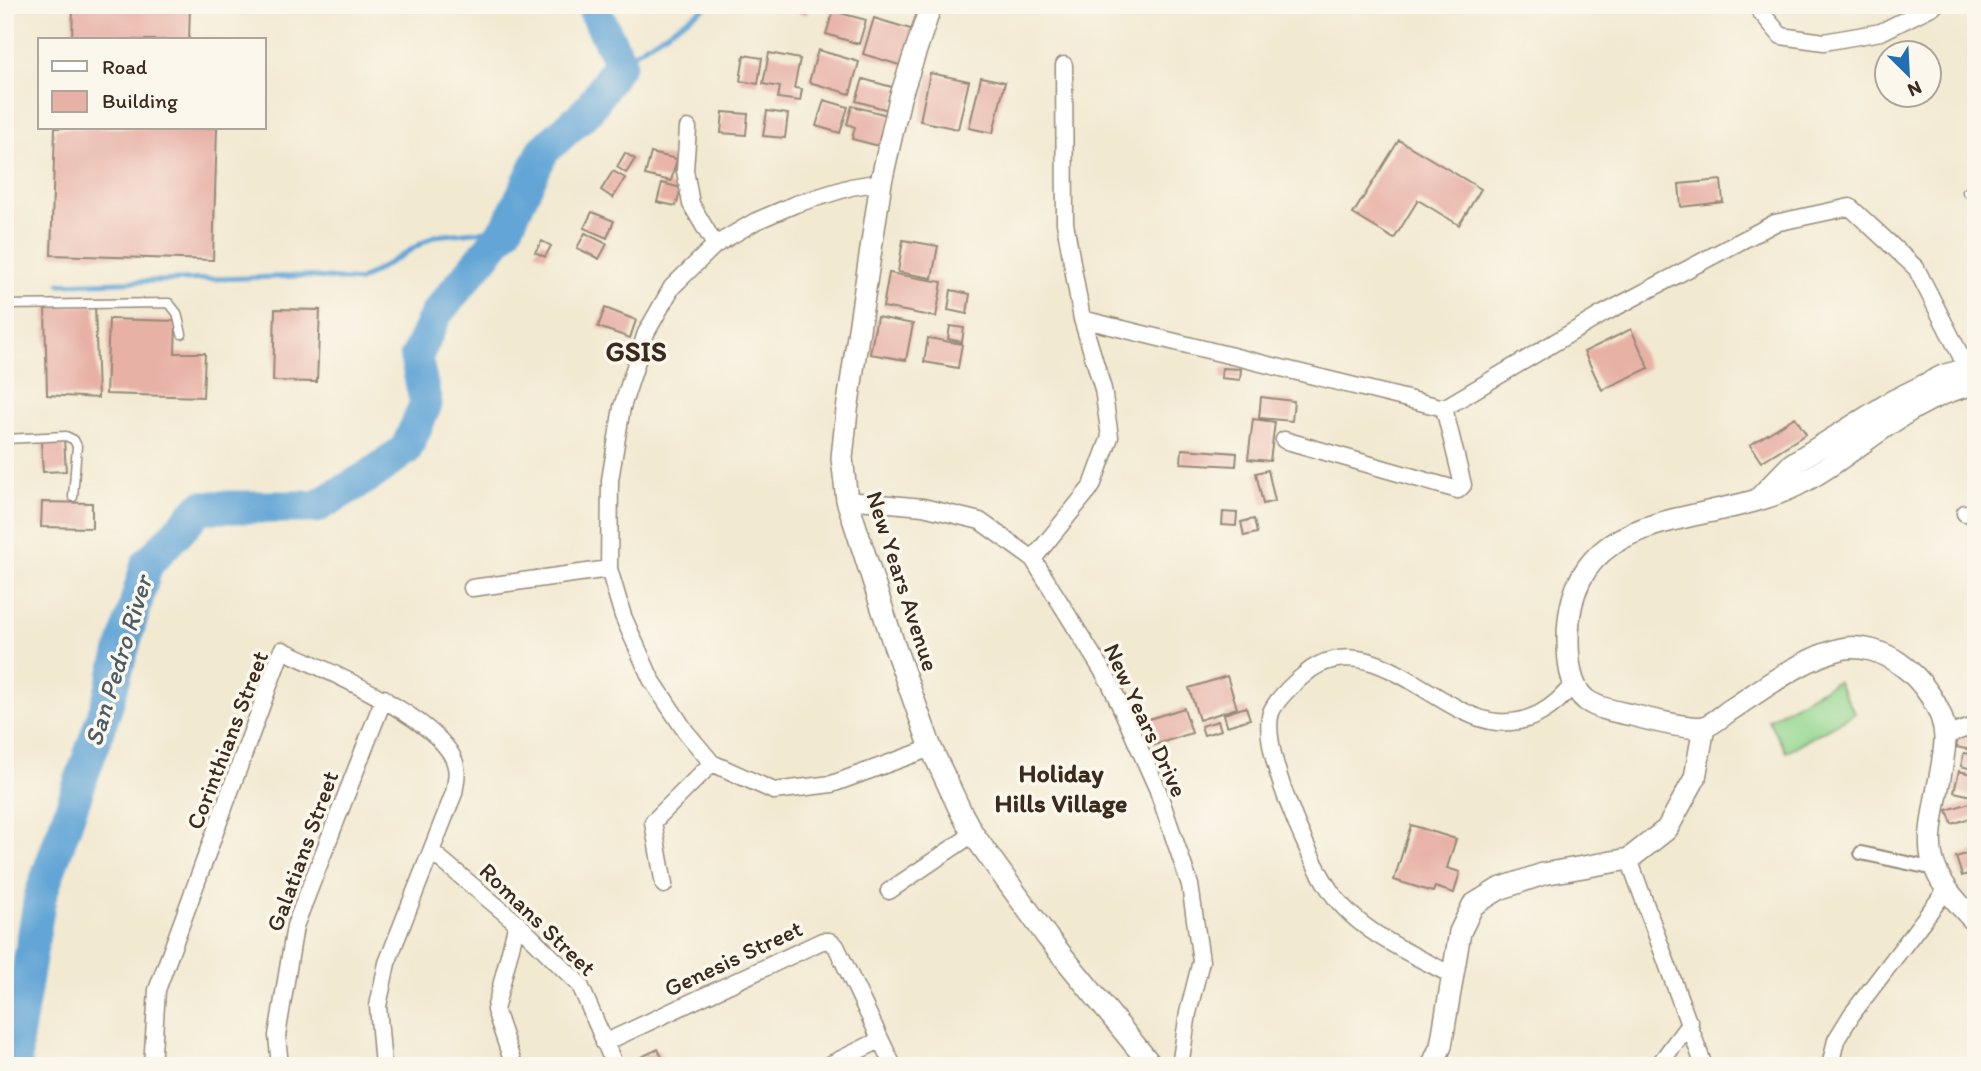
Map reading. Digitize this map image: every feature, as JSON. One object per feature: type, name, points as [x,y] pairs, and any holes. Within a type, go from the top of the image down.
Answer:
[{"type":"street","name":"New Years Avenue","points":[[931,5],[900,98],[881,182],[846,410],[842,458],[847,500],[931,748],[974,834],[1048,938],[1152,1066]]},
{"type":"street","points":[[1755,5],[1781,36],[1824,42],[1881,32],[1935,5]]},
{"type":"street","points":[[1033,559],[1092,486],[1110,437],[1103,389],[1082,319],[1065,223],[1064,65]]},
{"type":"street","points":[[688,128],[685,170],[691,204],[715,245]]},
{"type":"street","points":[[881,182],[851,187],[796,204],[756,221],[715,245],[672,287],[646,333],[622,407],[610,480],[609,569],[623,616],[651,679],[686,732],[712,763],[774,791],[832,784],[931,748]]},
{"type":"street","points":[[1082,319],[1444,408],[1601,315],[1775,223],[1850,207],[1916,268],[1972,376],[1927,401],[1798,485],[1754,503],[1636,530],[1615,540],[1593,562],[1575,587],[1568,623],[1568,653],[1573,684],[1587,701],[1609,709],[1660,723],[1704,727],[1790,671],[1843,648],[1872,650],[1898,662],[1933,698],[1945,736],[1929,840],[1935,869],[1947,889],[1976,923]]},
{"type":"street","points":[[1284,440],[1458,490],[1463,485],[1444,408]]},
{"type":"street","name":"New Years Drive","points":[[847,500],[923,507],[980,521],[1033,559],[1110,683],[1157,788],[1190,886],[1201,961],[1188,1013],[1180,1066]]},
{"type":"street","points":[[472,588],[609,569]]},
{"type":"street","name":"Corinthians Street","points":[[152,1066],[157,990],[282,650],[384,698],[445,744],[456,766],[454,793],[387,963],[378,1006],[383,1066]]},
{"type":"street","points":[[1453,976],[1362,927],[1333,896],[1311,860],[1273,761],[1270,736],[1272,711],[1293,684],[1314,666],[1336,658],[1365,660],[1395,670],[1476,717],[1498,722],[1521,720],[1545,712],[1559,702],[1573,684]]},
{"type":"street","name":"Galatians Street","points":[[280,1066],[277,1036],[295,926],[384,698]]},
{"type":"street","points":[[1945,736],[1976,725]]},
{"type":"street","points":[[1432,1066],[1441,1046],[1460,932],[1473,905],[1499,889],[1543,874],[1629,859],[1667,829],[1695,778],[1704,727]]},
{"type":"street","points":[[664,885],[653,822],[712,763]]},
{"type":"street","points":[[889,891],[974,834]]},
{"type":"street","name":"Romans Street","points":[[432,852],[517,923],[580,985],[615,1066]]},
{"type":"street","points":[[1861,853],[1935,869]]},
{"type":"street","points":[[1629,859],[1704,1066]]},
{"type":"street","points":[[1830,1066],[1836,1040],[1852,1014],[1947,889]]},
{"type":"street","points":[[514,1066],[495,1010],[517,923]]},
{"type":"street","name":"Genesis Street","points":[[604,1043],[822,941],[829,941],[836,946],[893,1066]]},
{"type":"street","points":[[1658,1066],[1690,1023]]},
{"type":"street","points":[[828,1066],[880,1040]]},
{"type":"lane","points":[[5,305],[169,303],[177,313],[182,334]]},
{"type":"lane","points":[[5,439],[66,436],[74,440],[77,446],[73,497]]},
{"type":"green space","points":[[1837,681],[1855,713],[1786,752],[1768,720]]},
{"type":"building","points":[[73,5],[190,5],[189,38],[72,38]]},
{"type":"building","points":[[792,5],[809,5],[807,15],[791,11]]},
{"type":"building","points":[[833,11],[866,20],[859,44],[826,34]]},
{"type":"building","points":[[874,18],[917,31],[906,67],[863,54]]},
{"type":"building","points":[[818,50],[859,62],[850,94],[809,82]]},
{"type":"building","points":[[769,53],[800,59],[794,88],[802,89],[800,101],[778,98],[780,87],[763,84]]},
{"type":"building","points":[[744,55],[762,58],[758,84],[740,81]]},
{"type":"building","points":[[930,73],[969,81],[958,129],[920,121]]},
{"type":"building","points":[[981,77],[1005,82],[993,133],[969,128]]},
{"type":"building","points":[[863,79],[899,89],[892,111],[856,101]]},
{"type":"building","points":[[824,100],[848,107],[840,133],[816,126]]},
{"type":"building","points":[[852,106],[891,116],[883,147],[852,139],[855,127],[847,124]]},
{"type":"building","points":[[767,111],[788,114],[785,138],[763,136]]},
{"type":"building","points":[[723,112],[748,114],[746,135],[721,133]]},
{"type":"building","points":[[55,130],[217,130],[213,260],[51,255]]},
{"type":"building","points":[[1399,140],[1481,189],[1459,225],[1418,200],[1394,239],[1353,214]]},
{"type":"building","points":[[625,153],[635,159],[626,173],[617,167]]},
{"type":"building","points":[[651,153],[677,159],[671,181],[645,175]]},
{"type":"building","points":[[613,171],[625,178],[613,198],[601,190]]},
{"type":"building","points":[[1721,180],[1723,202],[1681,207],[1679,184]]},
{"type":"building","points":[[662,183],[681,188],[676,206],[657,202]]},
{"type":"building","points":[[592,212],[614,221],[607,238],[584,228]]},
{"type":"building","points":[[585,233],[607,244],[599,259],[577,248]]},
{"type":"building","points":[[903,240],[938,246],[932,278],[898,272]]},
{"type":"building","points":[[542,241],[551,246],[545,257],[535,252]]},
{"type":"building","points":[[889,273],[942,282],[936,317],[883,307]]},
{"type":"building","points":[[951,290],[970,294],[967,314],[948,310]]},
{"type":"building","points":[[95,305],[98,398],[47,395],[45,307]]},
{"type":"building","points":[[605,308],[636,320],[630,338],[598,327]]},
{"type":"building","points":[[275,309],[320,310],[317,382],[273,381]]},
{"type":"building","points":[[877,317],[913,324],[906,360],[870,354]]},
{"type":"building","points":[[109,319],[176,321],[175,353],[205,353],[203,397],[106,394]]},
{"type":"building","points":[[950,326],[964,328],[962,342],[948,339]]},
{"type":"building","points":[[1631,329],[1649,368],[1602,390],[1584,352]]},
{"type":"building","points":[[928,338],[962,344],[958,368],[924,362]]},
{"type":"building","points":[[1222,368],[1241,369],[1240,380],[1221,378]]},
{"type":"building","points":[[1261,397],[1294,401],[1292,421],[1259,418]]},
{"type":"building","points":[[1795,417],[1806,434],[1761,462],[1750,445]]},
{"type":"building","points":[[1253,419],[1275,422],[1270,461],[1248,459]]},
{"type":"building","points":[[64,439],[66,471],[43,472],[41,441]]},
{"type":"building","points":[[1182,449],[1237,453],[1236,466],[1181,463]]},
{"type":"building","points":[[1268,470],[1275,501],[1263,504],[1256,473]]},
{"type":"building","points":[[42,502],[92,503],[92,528],[41,527]]},
{"type":"building","points":[[1223,512],[1237,513],[1236,526],[1222,525]]},
{"type":"building","points":[[1254,519],[1257,533],[1244,536],[1241,522]]},
{"type":"building","points":[[1227,676],[1237,708],[1199,720],[1189,688]]},
{"type":"building","points":[[1246,707],[1250,719],[1227,726],[1224,714]]},
{"type":"building","points":[[1184,708],[1192,733],[1154,745],[1146,720]]},
{"type":"building","points":[[1218,721],[1221,730],[1204,735],[1201,726]]},
{"type":"building","points":[[1959,734],[1976,738],[1976,751],[1956,747]]},
{"type":"building","points":[[1964,753],[1976,755],[1976,770],[1961,766]]},
{"type":"building","points":[[1959,771],[1976,775],[1976,797],[1954,792]]},
{"type":"building","points":[[1976,801],[1976,816],[1952,824],[1947,810]]},
{"type":"building","points":[[1411,825],[1456,839],[1447,868],[1460,872],[1454,893],[1435,887],[1433,892],[1394,880]]},
{"type":"building","points":[[1976,851],[1976,871],[1962,876],[1956,857]]},
{"type":"building","points":[[658,1049],[666,1066],[622,1066]]},
{"type":"waterway","name":"San Pedro River","points":[[16,1066],[16,1044],[40,897],[105,711],[147,564],[201,507],[316,507],[371,475],[406,449],[426,404],[416,358],[436,314],[506,229],[543,151],[589,109],[620,62],[592,5]]},
{"type":"waterway","points":[[620,62],[709,5]]},
{"type":"waterway","points":[[60,284],[304,276],[359,281],[434,236],[506,229]]},
{"type":"district","name":"GSIS","points":[[636,351]]},
{"type":"district","name":"Holiday Hills Village","points":[[1061,788]]}]
